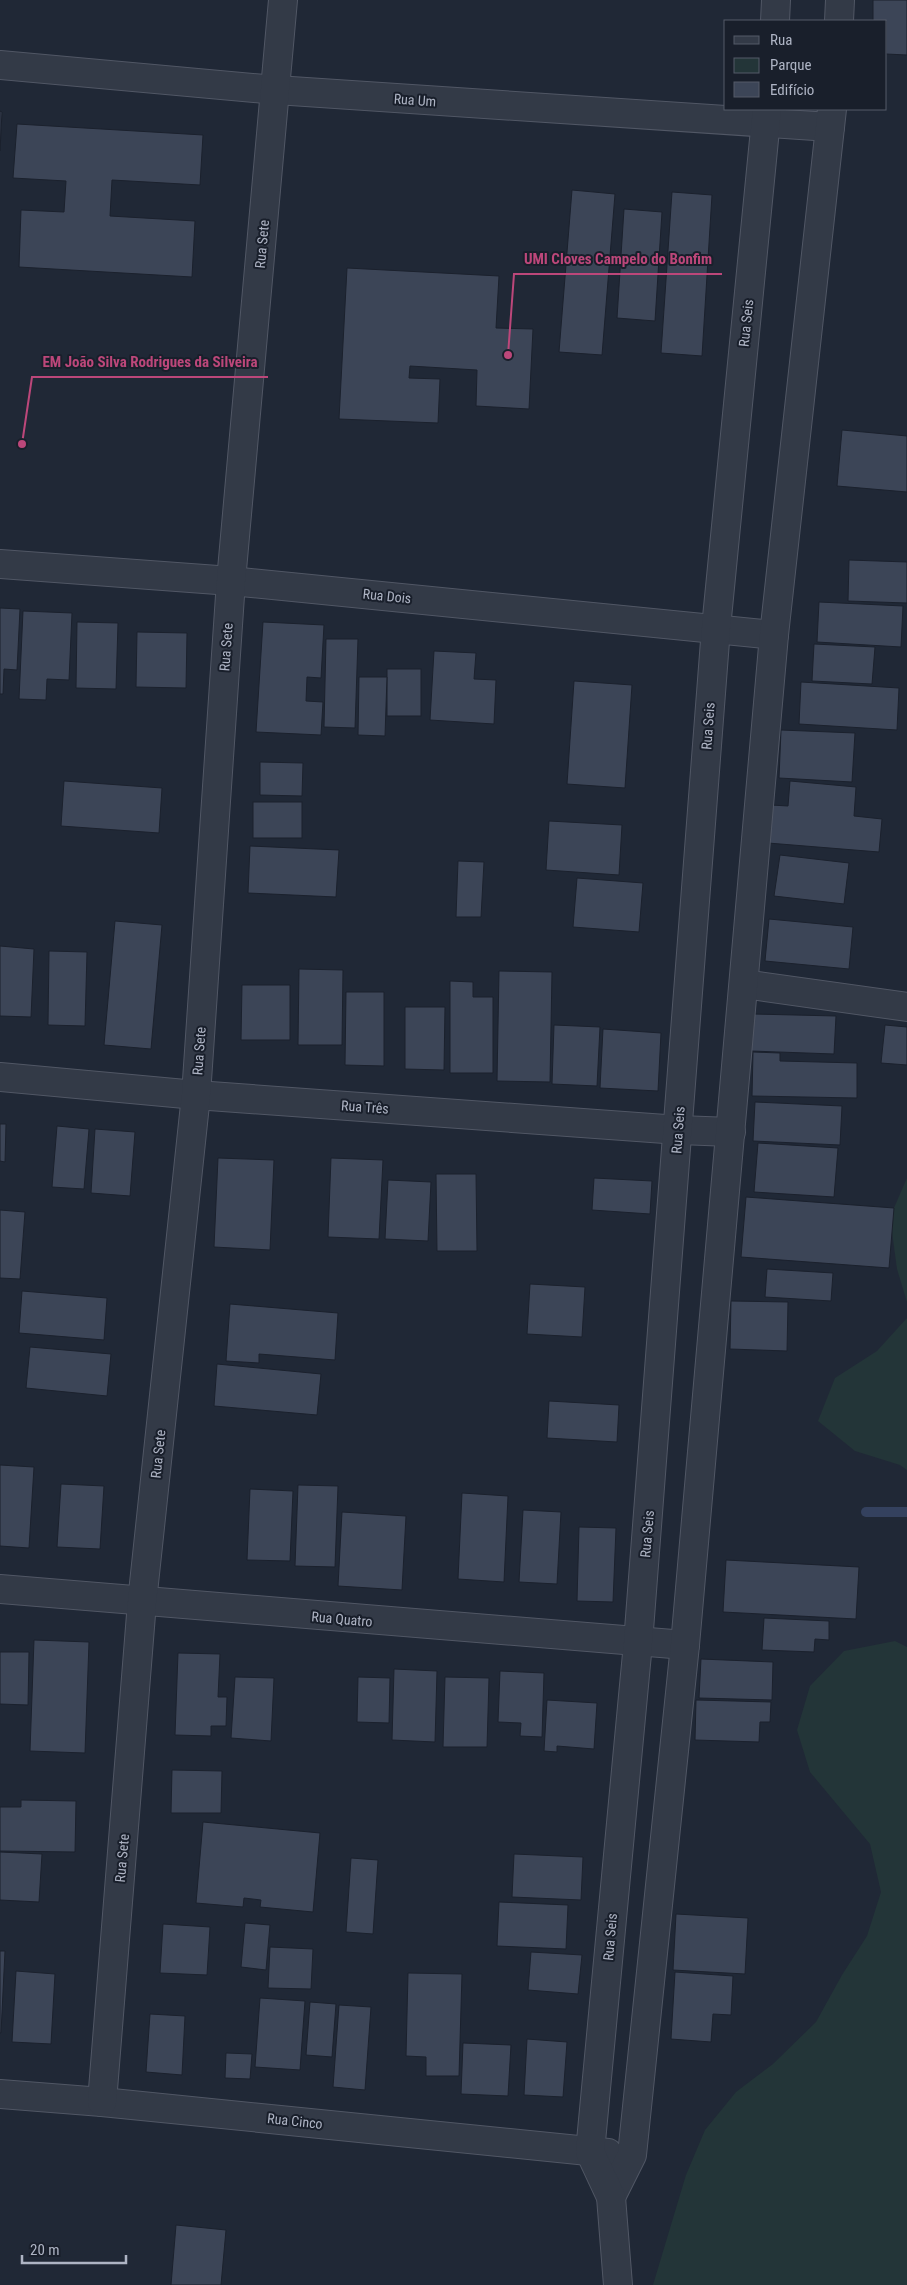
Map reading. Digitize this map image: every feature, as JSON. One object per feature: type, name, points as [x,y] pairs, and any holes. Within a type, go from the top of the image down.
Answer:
[{"type":"street","name":"Rua Sete","points":[[102,2102],[142,1602],[196,1095],[231,581],[283,0]]},
{"type":"street","points":[[775,20],[776,0]]},
{"type":"street","points":[[839,20],[840,0]]},
{"type":"street","name":"Rua Um","points":[[0,65],[276,90],[831,118]]},
{"type":"street","name":"Rua Seis","points":[[590,2152],[638,1643],[679,1130],[716,628],[766,116]]},
{"type":"street","points":[[611,2197],[632,2155],[685,1646],[774,635],[831,118]]},
{"type":"street","name":"Rua Dois","points":[[0,564],[231,581],[774,635]]},
{"type":"street","points":[[744,984],[907,1007]]},
{"type":"street","name":"Rua Três","points":[[0,1077],[196,1095],[679,1130],[730,1132]]},
{"type":"street","name":"Rua Quatro","points":[[0,1589],[685,1646]]},
{"type":"street","name":"Rua Cinco","points":[[0,2094],[102,2102],[632,2155]]},
{"type":"street","points":[[590,2152],[611,2197],[618,2285]]},
{"type":"green space","points":[[907,1178],[907,1302],[897,1269],[890,1217]]},
{"type":"green space","points":[[907,1318],[907,1470],[900,1465],[855,1451],[818,1421],[835,1378],[877,1351]]},
{"type":"green space","points":[[895,1641],[907,1647],[907,2285],[653,2285],[686,2175],[705,2130],[736,2092],[773,2064],[816,2022],[842,1975],[867,1936],[881,1892],[870,1844],[810,1772],[797,1730],[810,1686],[844,1651]]},
{"type":"building","points":[[873,0],[907,0],[907,55],[887,54],[887,20],[873,20]]},
{"type":"building","points":[[0,111],[2,112],[0,151]]},
{"type":"building","points":[[17,124],[203,135],[200,185],[112,180],[110,216],[195,221],[192,277],[19,267],[21,210],[64,212],[66,181],[13,178]]},
{"type":"building","points":[[572,190],[615,194],[602,355],[559,352]]},
{"type":"building","points":[[672,192],[712,195],[702,356],[661,353]]},
{"type":"building","points":[[624,209],[662,212],[655,321],[617,318]]},
{"type":"building","points":[[347,268],[499,276],[496,328],[533,329],[529,409],[476,406],[477,370],[410,366],[409,378],[440,379],[438,423],[339,419]]},
{"type":"building","points":[[842,430],[907,436],[907,492],[837,486]]},
{"type":"building","points":[[849,560],[907,562],[907,603],[848,601]]},
{"type":"building","points":[[819,602],[903,606],[901,647],[817,642]]},
{"type":"building","points":[[0,608],[20,609],[17,670],[4,669],[3,694],[0,694]]},
{"type":"building","points":[[23,611],[72,613],[69,680],[47,679],[46,700],[19,699]]},
{"type":"building","points":[[77,622],[118,623],[116,689],[76,688]]},
{"type":"building","points":[[263,622],[324,625],[321,678],[307,677],[306,701],[323,702],[321,735],[256,732]]},
{"type":"building","points":[[137,632],[187,633],[186,688],[136,687]]},
{"type":"building","points":[[326,639],[358,639],[355,728],[324,727]]},
{"type":"building","points":[[814,644],[875,647],[872,684],[812,681]]},
{"type":"building","points":[[434,651],[476,653],[474,679],[496,680],[494,724],[430,720]]},
{"type":"building","points":[[387,669],[421,669],[421,716],[387,716]]},
{"type":"building","points":[[359,677],[387,677],[385,736],[358,735]]},
{"type":"building","points":[[574,681],[632,685],[625,788],[567,784]]},
{"type":"building","points":[[801,682],[899,688],[897,730],[799,724]]},
{"type":"building","points":[[781,730],[855,733],[852,782],[779,778]]},
{"type":"building","points":[[260,762],[303,763],[302,796],[260,795]]},
{"type":"building","points":[[64,781],[162,788],[159,833],[61,826]]},
{"type":"building","points":[[790,781],[856,787],[854,816],[882,819],[879,852],[768,843],[771,805],[788,806]]},
{"type":"building","points":[[253,802],[302,802],[302,838],[253,838]]},
{"type":"building","points":[[549,821],[622,825],[619,875],[546,870]]},
{"type":"building","points":[[250,846],[339,850],[336,897],[248,893]]},
{"type":"building","points":[[780,855],[849,863],[844,904],[774,896]]},
{"type":"building","points":[[458,861],[484,862],[481,917],[456,917]]},
{"type":"building","points":[[577,878],[643,883],[639,932],[573,927]]},
{"type":"building","points":[[769,919],[853,927],[849,969],[765,961]]},
{"type":"building","points":[[115,921],[162,925],[151,1049],[104,1045]]},
{"type":"building","points":[[0,946],[34,949],[31,1017],[0,1016]]},
{"type":"building","points":[[49,951],[87,952],[85,1026],[48,1025]]},
{"type":"building","points":[[299,969],[343,970],[342,1045],[298,1045]]},
{"type":"building","points":[[499,971],[552,972],[550,1082],[497,1081]]},
{"type":"building","points":[[450,981],[473,982],[473,997],[493,997],[493,1073],[450,1073]]},
{"type":"building","points":[[242,985],[290,985],[290,1040],[241,1040]]},
{"type":"building","points":[[346,992],[384,992],[384,1066],[345,1065]]},
{"type":"building","points":[[405,1007],[445,1007],[444,1070],[405,1069]]},
{"type":"building","points":[[753,1014],[836,1016],[834,1054],[751,1051]]},
{"type":"building","points":[[554,1025],[600,1027],[597,1086],[552,1084]]},
{"type":"building","points":[[885,1025],[907,1027],[907,1065],[881,1063]]},
{"type":"building","points":[[603,1029],[661,1033],[658,1091],[600,1088]]},
{"type":"building","points":[[753,1052],[780,1053],[780,1061],[857,1063],[857,1098],[752,1096]]},
{"type":"building","points":[[755,1102],[842,1106],[840,1145],[753,1141]]},
{"type":"building","points":[[0,1124],[6,1124],[5,1162],[0,1161]]},
{"type":"building","points":[[57,1126],[89,1129],[84,1189],[52,1187]]},
{"type":"building","points":[[95,1129],[135,1132],[130,1196],[91,1193]]},
{"type":"building","points":[[758,1143],[838,1148],[834,1197],[754,1192]]},
{"type":"building","points":[[218,1158],[274,1160],[270,1250],[214,1247]]},
{"type":"building","points":[[331,1158],[383,1160],[379,1239],[328,1237]]},
{"type":"building","points":[[436,1174],[476,1174],[477,1251],[437,1251]]},
{"type":"building","points":[[594,1178],[652,1181],[650,1214],[592,1210]]},
{"type":"building","points":[[388,1180],[431,1182],[428,1241],[385,1239]]},
{"type":"building","points":[[746,1197],[894,1208],[889,1268],[741,1257]]},
{"type":"building","points":[[0,1210],[25,1212],[20,1279],[0,1278]]},
{"type":"building","points":[[767,1269],[833,1273],[831,1301],[765,1297]]},
{"type":"building","points":[[530,1284],[585,1287],[582,1337],[527,1334]]},
{"type":"building","points":[[22,1291],[107,1298],[104,1340],[19,1333]]},
{"type":"building","points":[[731,1301],[788,1302],[787,1351],[730,1349]]},
{"type":"building","points":[[230,1304],[338,1313],[335,1360],[259,1354],[259,1363],[226,1361]]},
{"type":"building","points":[[30,1347],[111,1354],[107,1396],[26,1388]]},
{"type":"building","points":[[217,1364],[321,1374],[317,1415],[214,1406]]},
{"type":"building","points":[[549,1401],[619,1405],[617,1442],[547,1438]]},
{"type":"building","points":[[0,1465],[34,1467],[29,1548],[0,1546]]},
{"type":"building","points":[[61,1484],[104,1486],[100,1549],[57,1547]]},
{"type":"building","points":[[298,1485],[338,1486],[335,1567],[295,1566]]},
{"type":"building","points":[[250,1489],[293,1491],[290,1561],[247,1560]]},
{"type":"building","points":[[462,1493],[508,1496],[504,1582],[458,1579]]},
{"type":"building","points":[[523,1510],[561,1512],[557,1584],[519,1582]]},
{"type":"building","points":[[342,1512],[406,1516],[402,1590],[338,1586]]},
{"type":"building","points":[[579,1527],[616,1528],[613,1602],[577,1601]]},
{"type":"building","points":[[726,1560],[859,1567],[856,1619],[723,1612]]},
{"type":"building","points":[[764,1618],[829,1621],[829,1640],[815,1639],[814,1652],[762,1650]]},
{"type":"building","points":[[34,1640],[89,1642],[85,1753],[30,1751]]},
{"type":"building","points":[[0,1652],[29,1652],[28,1705],[0,1704]]},
{"type":"building","points":[[178,1653],[220,1654],[218,1697],[227,1697],[226,1726],[211,1726],[211,1736],[175,1735]]},
{"type":"building","points":[[701,1659],[773,1662],[772,1700],[699,1698]]},
{"type":"building","points":[[394,1669],[437,1671],[435,1742],[392,1740]]},
{"type":"building","points":[[500,1671],[544,1673],[542,1737],[520,1736],[521,1723],[498,1722]]},
{"type":"building","points":[[235,1677],[274,1678],[271,1741],[231,1738]]},
{"type":"building","points":[[358,1677],[390,1678],[389,1723],[357,1722]]},
{"type":"building","points":[[445,1677],[489,1678],[487,1747],[443,1747]]},
{"type":"building","points":[[547,1700],[597,1703],[594,1749],[557,1746],[557,1752],[544,1751]]},
{"type":"building","points":[[696,1700],[771,1702],[770,1722],[760,1722],[759,1742],[695,1740]]},
{"type":"building","points":[[172,1770],[222,1771],[221,1813],[171,1813]]},
{"type":"building","points":[[21,1800],[76,1801],[75,1852],[0,1851],[0,1807],[21,1807]]},
{"type":"building","points":[[203,1822],[320,1833],[313,1912],[260,1907],[261,1900],[244,1898],[243,1907],[196,1903]]},
{"type":"building","points":[[0,1852],[42,1854],[39,1902],[0,1900]]},
{"type":"building","points":[[514,1854],[583,1857],[581,1900],[512,1897]]},
{"type":"building","points":[[351,1858],[378,1860],[373,1934],[346,1932]]},
{"type":"building","points":[[499,1902],[568,1905],[566,1949],[497,1946]]},
{"type":"building","points":[[676,1914],[748,1918],[745,1974],[673,1970]]},
{"type":"building","points":[[245,1923],[270,1925],[266,1970],[241,1967]]},
{"type":"building","points":[[163,1924],[210,1927],[207,1975],[160,1973]]},
{"type":"building","points":[[270,1947],[313,1949],[311,1989],[268,1988]]},
{"type":"building","points":[[0,1951],[5,1951],[1,2033],[0,2033]]},
{"type":"building","points":[[531,1952],[582,1955],[578,1994],[528,1990]]},
{"type":"building","points":[[16,1971],[55,1974],[51,2044],[12,2042]]},
{"type":"building","points":[[675,1972],[733,1976],[731,2015],[713,2014],[711,2042],[671,2039]]},
{"type":"building","points":[[408,1973],[462,1974],[459,2076],[426,2076],[426,2057],[406,2056]]},
{"type":"building","points":[[260,1998],[305,2001],[300,2070],[255,2067]]},
{"type":"building","points":[[310,2002],[336,2004],[332,2057],[306,2055]]},
{"type":"building","points":[[339,2005],[371,2007],[365,2090],[333,2087]]},
{"type":"building","points":[[150,2014],[185,2016],[182,2075],[146,2072]]},
{"type":"building","points":[[527,2039],[567,2042],[563,2097],[524,2095]]},
{"type":"building","points":[[463,2043],[511,2045],[508,2096],[461,2094]]},
{"type":"building","points":[[226,2053],[252,2054],[250,2079],[225,2078]]},
{"type":"building","points":[[176,2225],[226,2230],[221,2285],[171,2285]]},
{"type":"waterway","points":[[866,1512],[907,1512]]},
{"type":"place","name":"UMI Cloves Campelo do Bonfim","points":[[508,355]]},
{"type":"place","name":"EM João Silva Rodrigues da Silveira","points":[[22,444]]}]
